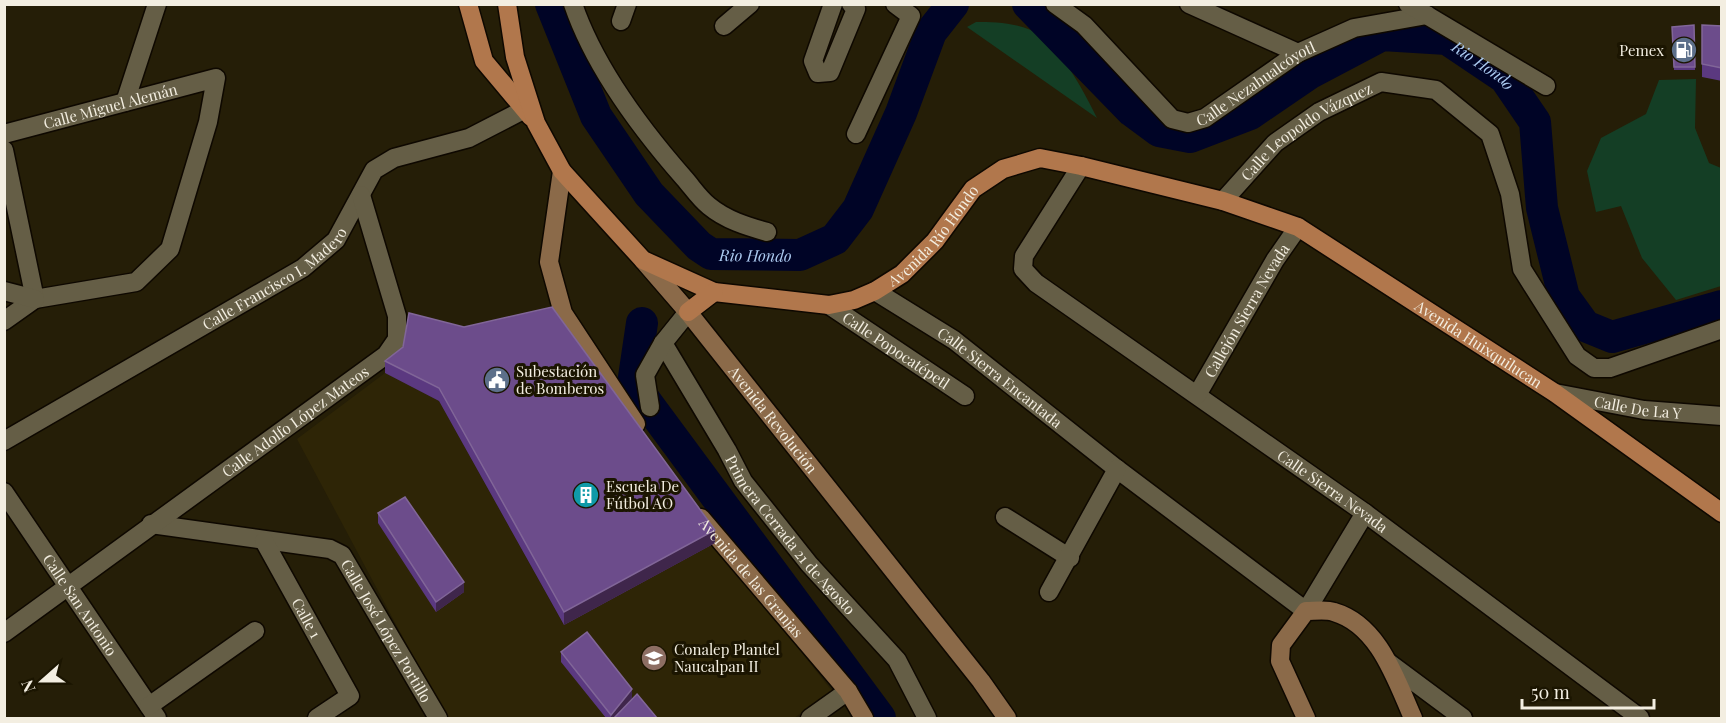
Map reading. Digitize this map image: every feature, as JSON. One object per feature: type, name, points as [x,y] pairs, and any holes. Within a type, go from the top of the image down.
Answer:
[{"type":"main road","name":"Avenida Revolución","points":[[468,4],[484,61],[531,116],[562,171],[688,312],[981,681],[1007,718]]},
{"type":"main road","name":"Avenida Revolución","points":[[507,4],[515,57],[531,116]]},
{"type":"main road","name":"Avenida Río Hondo","points":[[643,260],[714,292],[829,305],[855,300],[875,291],[902,274],[935,241],[973,189],[1003,169],[1040,158],[1223,201]]},
{"type":"main road","points":[[562,171],[549,262],[563,313],[645,437]]},
{"type":"main road","name":"Avenida Huixquilucan","points":[[1223,201],[1298,227],[1555,393],[1722,513]]},
{"type":"main road","points":[[688,312],[714,292]]},
{"type":"main road","name":"Avenida de las Granjas","points":[[689,504],[848,691],[864,718]]},
{"type":"main road","points":[[1306,718],[1280,661],[1281,645],[1306,611],[1334,612],[1365,629],[1389,663],[1413,718]]},
{"type":"street","points":[[125,102],[157,4]]},
{"type":"street","points":[[573,4],[584,35],[639,123],[673,166],[708,205],[732,222],[767,232]]},
{"type":"street","points":[[724,26],[750,4]]},
{"type":"street","points":[[833,4],[813,61],[818,73],[830,72],[854,7]]},
{"type":"street","points":[[856,134],[911,16],[895,4]]},
{"type":"street","name":"Calle Nezahualcóyotl","points":[[1055,4],[1084,25],[1172,119],[1188,123],[1205,118],[1298,53],[1354,28],[1427,15]]},
{"type":"street","points":[[1190,4],[1298,53]]},
{"type":"street","points":[[1408,4],[1545,86]]},
{"type":"street","name":"Calle Miguel Alemán","points":[[4,134],[216,78],[208,122],[170,249],[136,282],[34,299]]},
{"type":"street","name":"Calle Leopoldo Vázquez","points":[[1223,201],[1275,143],[1319,112],[1382,82],[1436,90],[1490,134],[1510,194],[1522,269],[1577,356],[1594,368],[1610,368],[1722,329]]},
{"type":"street","name":"Calle Francisco I. Madero","points":[[4,441],[303,268],[336,240],[374,170],[394,158],[469,138],[531,116]]},
{"type":"street","points":[[4,150],[34,299]]},
{"type":"street","name":"Calle Sierra Nevada","points":[[1081,166],[1024,256],[1023,269],[1036,283],[1365,513],[1640,718]]},
{"type":"street","name":"Calle Adolfo López Mateos","points":[[4,633],[386,355],[397,339],[397,316],[361,195]]},
{"type":"street","name":"Callejón Sierra Nevada","points":[[1197,395],[1275,260],[1298,227]]},
{"type":"street","points":[[4,291],[34,299]]},
{"type":"street","name":"Calle Sierra Encantada","points":[[875,291],[954,339],[1118,469],[1306,611]]},
{"type":"street","points":[[4,321],[34,299]]},
{"type":"street","name":"Calle Popocatépetl","points":[[829,305],[965,396]]},
{"type":"street","points":[[650,407],[645,375],[663,344],[688,312]]},
{"type":"street","name":"Primera Cerrada 21 de Agosto","points":[[663,344],[728,450],[743,481],[808,564],[897,660],[927,718]]},
{"type":"street","name":"Calle De La Y","points":[[1555,393],[1644,410],[1722,416]]},
{"type":"street","points":[[1049,592],[1118,469]]},
{"type":"street","name":"Calle San Antonio","points":[[4,492],[153,712]]},
{"type":"street","points":[[1306,611],[1365,513]]},
{"type":"street","points":[[1005,517],[1070,558]]},
{"type":"street","name":"Calle José López Portillo","points":[[151,524],[330,549],[342,555],[438,718]]},
{"type":"street","name":"Calle 1","points":[[264,541],[350,696],[318,718]]},
{"type":"street","points":[[153,712],[255,631]]},
{"type":"street","points":[[1389,663],[1462,718]]},
{"type":"street","points":[[810,718],[848,691]]},
{"type":"shaded area","points":[[385,373],[439,401],[563,624],[715,543],[832,691],[794,718],[446,718],[297,439]]},
{"type":"green space","points":[[976,22],[1019,26],[1043,37],[1065,62],[1097,118],[967,27]]},
{"type":"green space","points":[[1696,79],[1695,128],[1709,163],[1721,168],[1721,286],[1676,300],[1642,258],[1621,206],[1596,212],[1587,171],[1601,138],[1646,114],[1659,80]]},
{"type":"building","name":"Pemex","points":[[1694,25],[1695,67],[1674,67],[1672,27]]},
{"type":"building","points":[[1702,25],[1722,26],[1722,68],[1702,64]]},
{"type":"building","name":"Escuela De Fútbol AO","points":[[552,307],[715,530],[564,612],[439,388],[385,361],[403,347],[409,313],[464,327]]},
{"type":"building","points":[[405,497],[464,582],[436,602],[378,513]]},
{"type":"building","points":[[587,632],[632,689],[611,715],[561,652]]},
{"type":"building","points":[[637,694],[657,718],[614,718]]},
{"type":"waterway","name":"Rio Hondo","points":[[551,4],[596,116],[649,194],[699,246],[711,254],[800,255],[835,239],[858,209],[901,113],[931,32],[953,4]]},
{"type":"waterway","name":"Rio Hondo","points":[[1028,4],[1132,111],[1159,131],[1190,137],[1250,114],[1310,73],[1382,35],[1447,39],[1505,78],[1535,122],[1542,208],[1564,297],[1585,326],[1612,337],[1722,306]]},
{"type":"waterway","points":[[642,323],[633,384],[880,718]]},
{"type":"place","name":"Pemex","points":[[1684,50]]},
{"type":"place","name":"Subestación de Bomberos","points":[[497,380]]},
{"type":"place","name":"Escuela De Fútbol AO","points":[[586,495]]},
{"type":"place","name":"Conalep Plantel Naucalpan II","points":[[654,658]]}]
